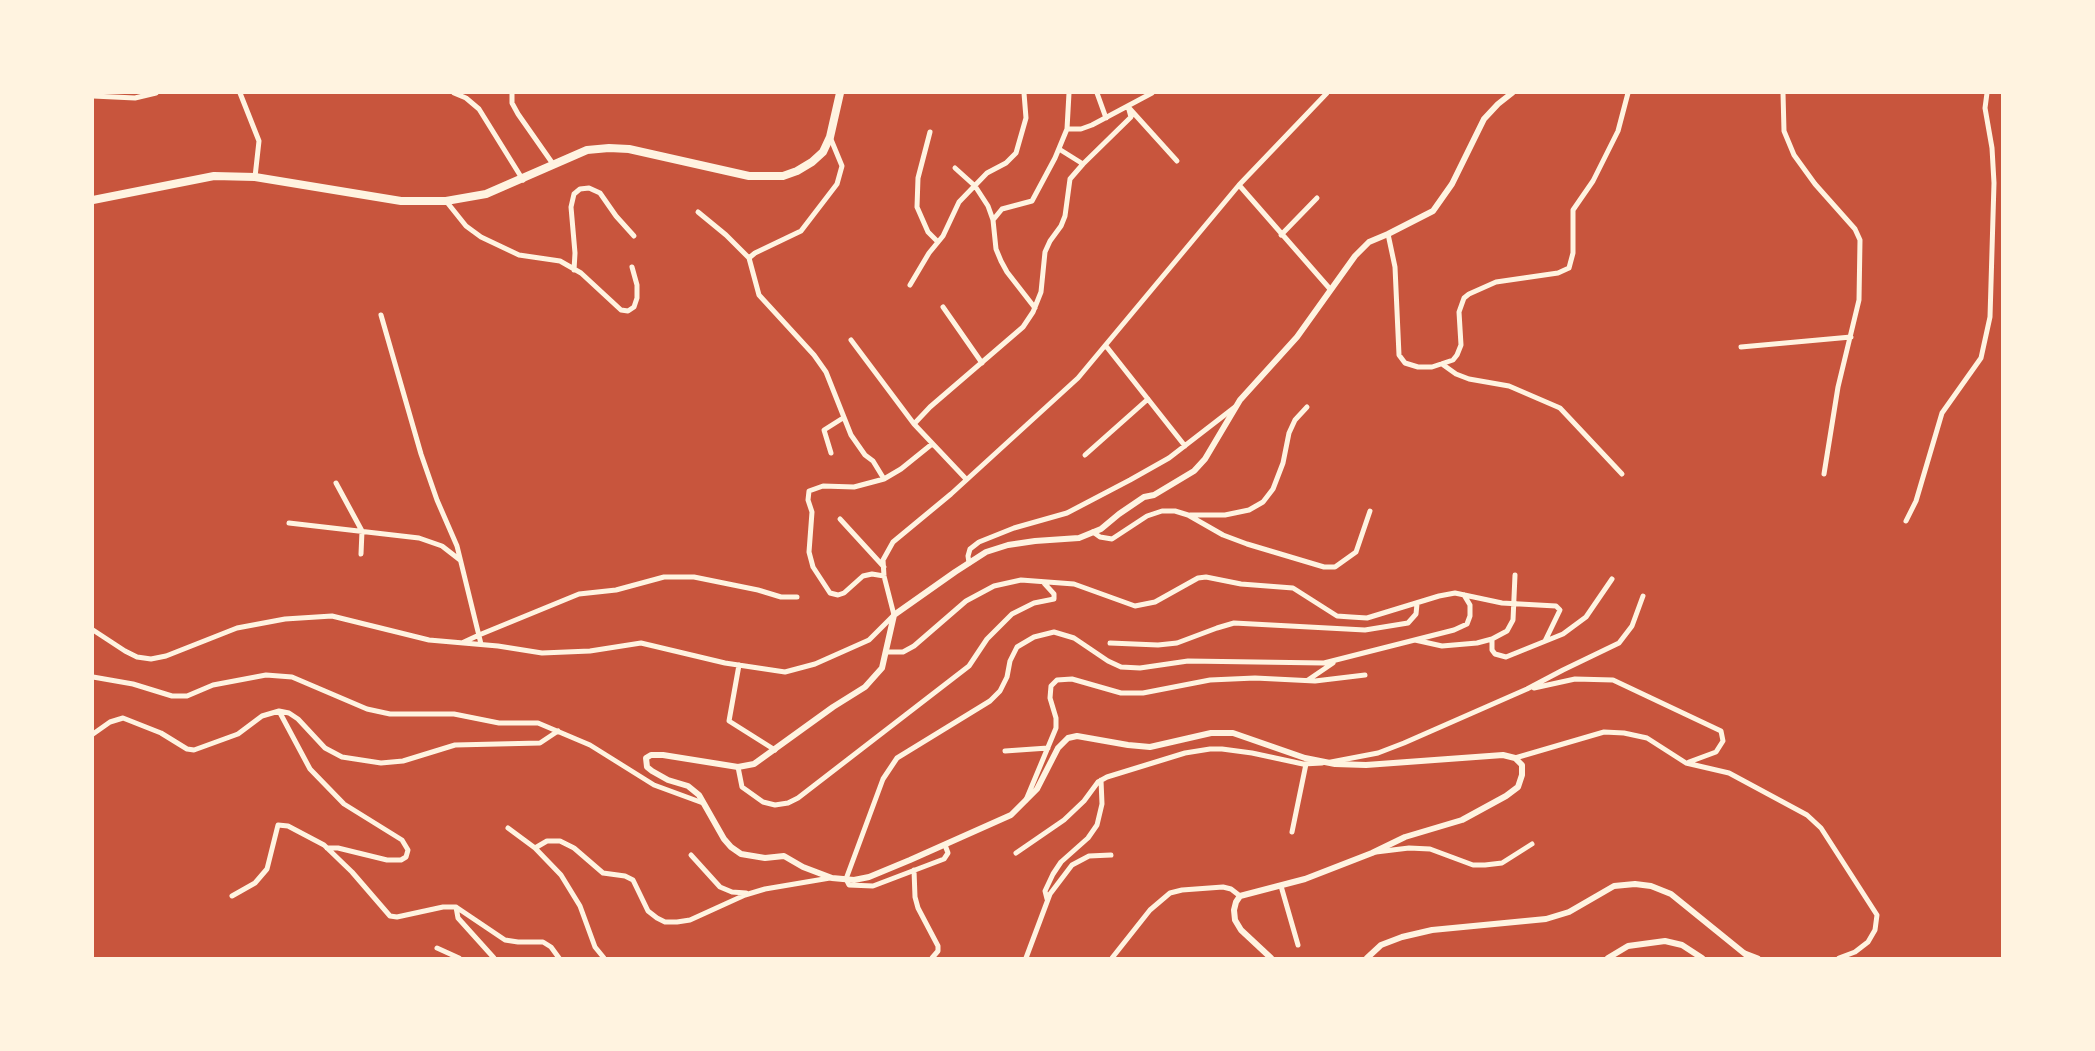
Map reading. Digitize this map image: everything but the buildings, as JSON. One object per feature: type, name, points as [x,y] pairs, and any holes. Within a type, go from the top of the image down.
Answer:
[{"type":"main road","points":[[93,200],[214,176],[255,177],[401,201],[446,201],[486,194],[523,180],[587,150],[609,148],[629,149],[749,176],[783,176],[797,171],[823,152],[830,137],[840,93]]},
{"type":"street","points":[[93,96],[135,98],[156,93]]},
{"type":"street","points":[[240,93],[259,141],[255,177]]},
{"type":"street","points":[[454,93],[466,98],[479,109],[523,180]]},
{"type":"street","points":[[512,93],[512,103],[553,164]]},
{"type":"street","points":[[910,285],[938,242],[959,202],[987,173],[1006,163],[1016,153],[1026,118],[1024,93]]},
{"type":"street","points":[[993,220],[1002,209],[1032,201],[1067,129],[1069,93]]},
{"type":"street","points":[[1097,93],[1106,117]]},
{"type":"street","points":[[1067,129],[1081,129],[1152,93]]},
{"type":"street","points":[[832,878],[803,867],[784,856],[765,858],[741,854],[724,839],[699,795],[688,786],[668,780],[647,767],[646,758],[651,754],[738,767],[754,764],[833,707],[865,687],[882,668],[887,652],[894,615],[884,576],[883,560],[893,542],[1078,378],[1239,186],[1327,93]]},
{"type":"street","points":[[969,563],[970,549],[979,542],[1014,528],[1067,513],[1130,480],[1169,458],[1236,406],[1297,337],[1362,247],[1377,237],[1388,234],[1433,210],[1452,184],[1484,119],[1512,93]]},
{"type":"street","points":[[1388,234],[1395,267],[1399,355],[1405,363],[1418,367],[1432,367],[1453,360],[1460,350],[1459,312],[1468,294],[1496,282],[1558,273],[1569,268],[1573,253],[1573,210],[1589,187],[1618,131],[1628,93]]},
{"type":"street","points":[[1783,93],[1784,131],[1794,155],[1815,184],[1855,229],[1860,240],[1859,300],[1838,387],[1824,474]]},
{"type":"street","points":[[1906,521],[1916,501],[1942,413],[1981,358],[1990,317],[1994,183],[1992,148],[1985,108],[1987,93]]},
{"type":"street","points":[[1128,106],[1177,161]]},
{"type":"street","points":[[914,424],[930,407],[1023,327],[1035,308],[1041,292],[1045,252],[1065,216],[1070,179],[1131,117],[1128,106]]},
{"type":"street","points":[[930,132],[918,178],[917,207],[928,232],[938,242]]},
{"type":"street","points":[[749,258],[762,249],[801,231],[837,184],[842,166],[830,137]]},
{"type":"street","points":[[1059,149],[1083,164]]},
{"type":"street","points":[[955,168],[975,186],[988,206],[993,220],[996,249],[1001,261],[1035,308]]},
{"type":"street","points":[[1239,186],[1330,289]]},
{"type":"street","points":[[574,270],[571,207],[574,194],[580,189],[589,188],[600,193],[634,236]]},
{"type":"street","points":[[1281,235],[1317,198]]},
{"type":"street","points":[[446,201],[466,226],[481,237],[519,255],[560,261],[621,310],[628,311],[634,307],[637,298],[637,285],[632,267]]},
{"type":"street","points":[[698,212],[749,258],[759,295],[771,311],[814,355],[826,372],[850,435],[873,461],[884,479]]},
{"type":"street","points":[[943,307],[982,363]]},
{"type":"street","points":[[381,315],[421,454],[437,500],[457,546],[481,644]]},
{"type":"street","points":[[1741,347],[1851,337]]},
{"type":"street","points":[[851,340],[914,424],[966,479]]},
{"type":"street","points":[[1106,346],[1185,446]]},
{"type":"street","points":[[1442,364],[1456,374],[1469,379],[1509,386],[1560,408],[1622,474]]},
{"type":"street","points":[[1085,455],[1148,399]]},
{"type":"street","points":[[93,630],[137,657],[151,659],[166,656],[237,628],[310,616],[332,616],[429,640],[481,644],[542,653],[590,651],[641,643],[739,665],[784,672],[815,664],[869,640],[894,615],[986,552],[1008,545],[1079,538],[1101,529],[1144,497],[1154,495],[1194,471],[1205,459],[1236,406]]},
{"type":"street","points":[[1188,515],[1225,515],[1249,510],[1263,502],[1273,489],[1283,463],[1289,433],[1295,420],[1306,407]]},
{"type":"street","points":[[831,453],[824,430],[843,418]]},
{"type":"street","points":[[884,576],[872,574],[863,576],[844,592],[838,595],[830,593],[813,567],[810,552],[812,512],[808,500],[809,491],[823,486],[854,487],[884,479],[901,469],[932,444]]},
{"type":"street","points":[[336,483],[362,531],[361,554]]},
{"type":"street","points":[[1093,532],[1100,537],[1112,539],[1147,516],[1162,511],[1175,511],[1188,515],[1223,535],[1247,544],[1324,567],[1335,567],[1356,552],[1370,511]]},
{"type":"street","points":[[840,519],[884,567]]},
{"type":"street","points":[[289,524],[419,538],[442,546],[461,562]]},
{"type":"street","points":[[1414,640],[1442,646],[1477,643],[1492,639],[1507,631],[1513,620],[1515,575]]},
{"type":"street","points":[[464,643],[479,634],[579,594],[616,590],[664,577],[694,577],[781,597],[796,597]]},
{"type":"street","points":[[887,652],[903,652],[914,646],[966,601],[994,586],[1021,580],[1074,584],[1135,606],[1155,602],[1198,578],[1206,577],[1241,584],[1293,588],[1337,616],[1367,618],[1455,593],[1514,604],[1556,606],[1560,610],[1545,641]]},
{"type":"street","points":[[1492,639],[1492,650],[1495,654],[1506,657],[1563,634],[1586,617],[1612,579]]},
{"type":"street","points":[[738,767],[742,787],[763,802],[775,805],[788,803],[798,798],[969,666],[987,639],[1012,614],[1034,603],[1054,599],[1054,594],[1044,583]]},
{"type":"street","points":[[945,845],[948,853],[944,859],[873,886],[849,885],[846,879],[883,779],[897,758],[990,701],[1004,684],[1010,660],[1017,647],[1035,637],[1054,632],[1074,638],[1121,667],[1140,668],[1188,661],[1324,663],[1454,630],[1467,624],[1470,605],[1464,595]]},
{"type":"street","points":[[535,848],[547,841],[560,841],[574,848],[603,873],[625,876],[633,880],[648,910],[657,918],[665,922],[690,920],[751,893],[783,885],[832,878],[854,880],[869,877],[989,826],[1011,815],[1024,804],[1037,789],[1058,748],[1068,738],[1077,736],[1150,747],[1211,733],[1233,733],[1305,758],[1329,763],[1378,753],[1527,689],[1619,643],[1632,626],[1643,596]]},
{"type":"street","points":[[1110,644],[1177,643],[1234,623],[1365,630],[1408,623],[1416,614],[1417,604]]},
{"type":"street","points":[[1308,681],[1336,660]]},
{"type":"street","points":[[739,665],[729,722],[775,750]]},
{"type":"street","points":[[93,677],[134,684],[172,696],[187,696],[213,685],[266,675],[292,677],[367,709],[390,714],[454,714],[499,723],[538,723],[590,745],[654,785],[703,803]]},
{"type":"street","points":[[1024,804],[1056,728],[1056,718],[1050,698],[1051,686],[1058,680],[1072,680],[1121,693],[1143,693],[1210,681],[1255,678],[1308,681],[1365,675]]},
{"type":"street","points":[[1527,689],[1575,679],[1613,681],[1721,731],[1723,741],[1716,752],[1686,763]]},
{"type":"street","points":[[93,734],[110,722],[123,718],[135,721],[187,749],[194,750],[238,734],[262,716],[279,711],[289,713],[298,719],[326,748],[342,757],[381,763],[403,761],[455,745],[540,743],[558,731]]},
{"type":"street","points":[[279,711],[310,769],[344,804],[402,840],[408,850],[406,857],[401,860],[387,860],[338,848],[327,849]]},
{"type":"street","points":[[1016,853],[1064,820],[1101,780],[1185,753],[1210,749],[1252,753],[1306,764],[1366,765],[1503,755],[1515,758],[1604,732],[1624,733],[1647,738],[1686,763],[1729,773],[1807,815],[1821,828],[1877,915],[1875,930],[1868,942],[1855,952],[1839,958]]},
{"type":"street","points":[[1005,751],[1048,748]]},
{"type":"street","points":[[1112,958],[1150,910],[1170,893],[1223,887],[1240,896],[1281,886],[1372,853],[1406,837],[1462,820],[1518,787],[1522,765],[1515,758]]},
{"type":"street","points":[[1292,832],[1306,764]]},
{"type":"street","points":[[1047,900],[1045,891],[1061,862],[1088,838],[1097,825],[1102,804],[1101,780]]},
{"type":"street","points":[[232,896],[255,883],[267,869],[278,825],[288,826],[307,835],[327,849],[390,916],[397,918],[443,907],[456,907],[505,939],[518,942],[543,942],[551,947],[559,958]]},
{"type":"street","points":[[508,828],[535,848],[566,882],[580,906],[595,947],[604,958]]},
{"type":"street","points":[[1372,853],[1409,848],[1430,849],[1473,865],[1485,865],[1502,863],[1532,844]]},
{"type":"street","points":[[691,855],[720,887],[732,892],[751,893]]},
{"type":"street","points":[[1026,958],[1047,900],[1072,865],[1089,856],[1111,855]]},
{"type":"street","points":[[914,870],[915,897],[918,908],[938,946],[938,951],[932,958]]},
{"type":"street","points":[[1367,958],[1380,945],[1402,937],[1432,930],[1546,919],[1569,912],[1614,886],[1635,884],[1651,886],[1671,894],[1750,958]]},
{"type":"street","points":[[1281,886],[1298,945]]},
{"type":"street","points":[[1240,896],[1234,910],[1235,920],[1241,930],[1271,958]]},
{"type":"street","points":[[456,907],[458,918],[494,958]]},
{"type":"street","points":[[1608,958],[1628,946],[1665,941],[1682,945],[1702,958]]},
{"type":"street","points":[[437,948],[459,958]]},
{"type":"street","points":[[1743,952],[1758,958]]}]
